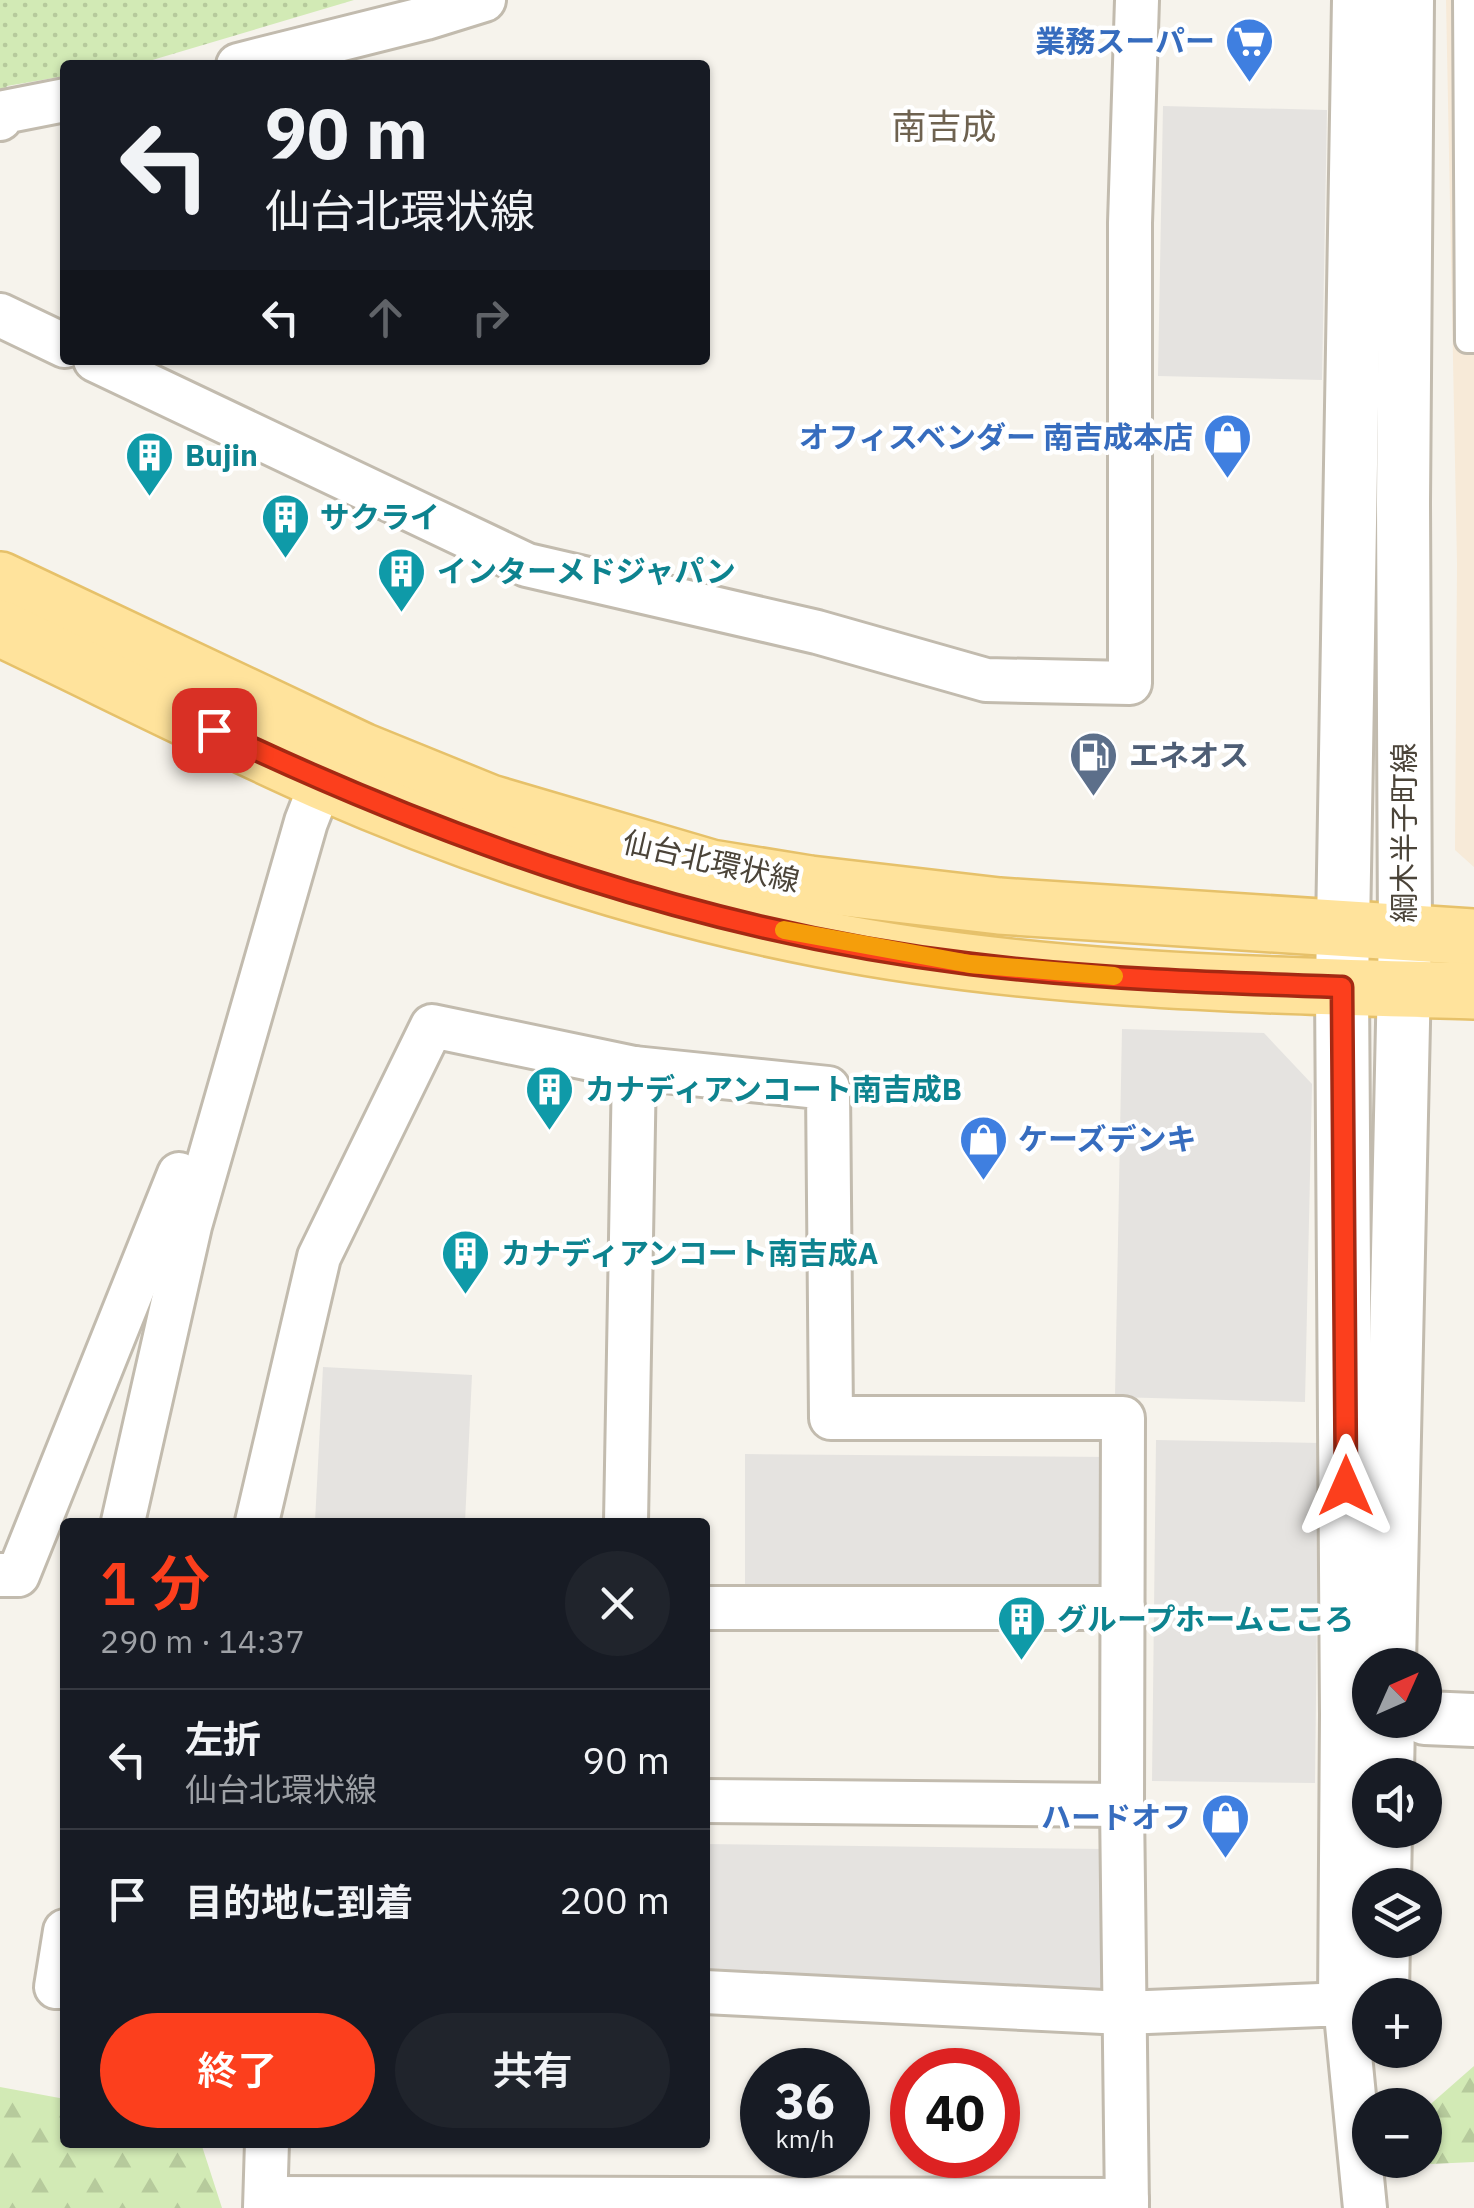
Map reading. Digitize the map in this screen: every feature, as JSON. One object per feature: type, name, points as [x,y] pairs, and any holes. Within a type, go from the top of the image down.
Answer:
[{"type":"main road","name":"仙台北環状線","points":[[0,580],[380,758],[490,803],[711,868],[1000,906],[1474,937]]},
{"type":"main road","name":"仙台北環状線","points":[[0,628],[322,781],[452,832],[579,876],[819,939],[970,964],[1137,978],[1474,991]]},
{"type":"street","points":[[258,60],[484,0]]},
{"type":"street","points":[[106,365],[527,565],[817,632],[986,680],[1130,683],[1130,223],[1137,0]]},
{"type":"street","points":[[1359,0],[1342,987],[1366,1648]]},
{"type":"street","name":"綱木半子町線","points":[[1389,1648],[1406,932],[1406,0]]},
{"type":"street","points":[[0,120],[4,112],[60,101]]},
{"type":"street","points":[[0,315],[60,344]]},
{"type":"street","points":[[124,1518],[190,1226],[306,822],[322,781]]},
{"type":"street","points":[[259,1518],[319,1257],[432,1026],[634,1068],[828,1088],[831,1418],[1123,1418],[1123,2012],[1127,2204],[265,2203],[267,2148]]},
{"type":"street","points":[[626,1518],[634,1068]]},
{"type":"street","points":[[0,1575],[18,1574],[189,1148],[226,1103]]},
{"type":"street","points":[[710,1608],[1123,1608]]},
{"type":"street","points":[[1442,1719],[1474,1720]]},
{"type":"street","points":[[1365,1978],[1368,1738]]},
{"type":"street","points":[[710,1801],[1122,1804]]},
{"type":"street","points":[[60,1962],[56,1986],[60,1986]]},
{"type":"street","points":[[710,1992],[1123,2012],[1352,2002]]},
{"type":"street","points":[[1365,2068],[1366,2208]]},
{"type":"lane","points":[[1464,0],[1467,341],[1474,341]]},
{"type":"shaded area","points":[[1446,0],[1474,0],[1474,867],[1455,850],[1457,564]]},
{"type":"shaded area","points":[[1163,106],[1327,110],[1322,380],[1158,376]]},
{"type":"shaded area","points":[[1122,1029],[1264,1033],[1312,1084],[1305,1402],[1115,1397]]},
{"type":"shaded area","points":[[323,1367],[472,1375],[465,1518],[315,1518]]},
{"type":"shaded area","points":[[1156,1440],[1319,1443],[1315,1783],[1152,1781]]},
{"type":"shaded area","points":[[745,1454],[1111,1457],[1111,1595],[745,1593]]},
{"type":"shaded area","points":[[710,1844],[1105,1849],[1112,1993],[710,1978]]},
{"type":"green space","points":[[0,0],[354,0],[152,60],[60,60],[60,77],[7,86],[0,97]]},
{"type":"green space","points":[[1474,2066],[1474,2162],[1442,2163],[1442,2094]]},
{"type":"green space","points":[[0,2087],[60,2098],[60,2148],[203,2148],[222,2208],[0,2208]]},
{"type":"slow traffic","points":[[784,930],[970,964],[1114,976]]},
{"type":"place","name":"業務スーパー","points":[[1250,84]]},
{"type":"place","name":"オフィスベンダー 南吉成本店","points":[[1228,480]]},
{"type":"place","name":"Bujin","points":[[150,498]]},
{"type":"place","name":"サクライ","points":[[285,560]]},
{"type":"place","name":"インターメドジャパン","points":[[402,614]]},
{"type":"place","name":"エネオス","points":[[1094,798]]},
{"type":"place","name":"カナディアンコート南吉成B","points":[[550,1132]]},
{"type":"place","name":"ケーズデンキ","points":[[983,1182]]},
{"type":"place","name":"カナディアンコート南吉成A","points":[[466,1296]]},
{"type":"place","name":"グループホームこころ","points":[[1022,1662]]},
{"type":"place","name":"ハードオフ","points":[[1226,1860]]},
{"type":"district","name":"南吉成","points":[[944,127]]},
{"type":"route","points":[[214,730],[322,781],[579,876],[819,939],[970,964],[1137,978],[1342,987],[1346,1486]]}]
